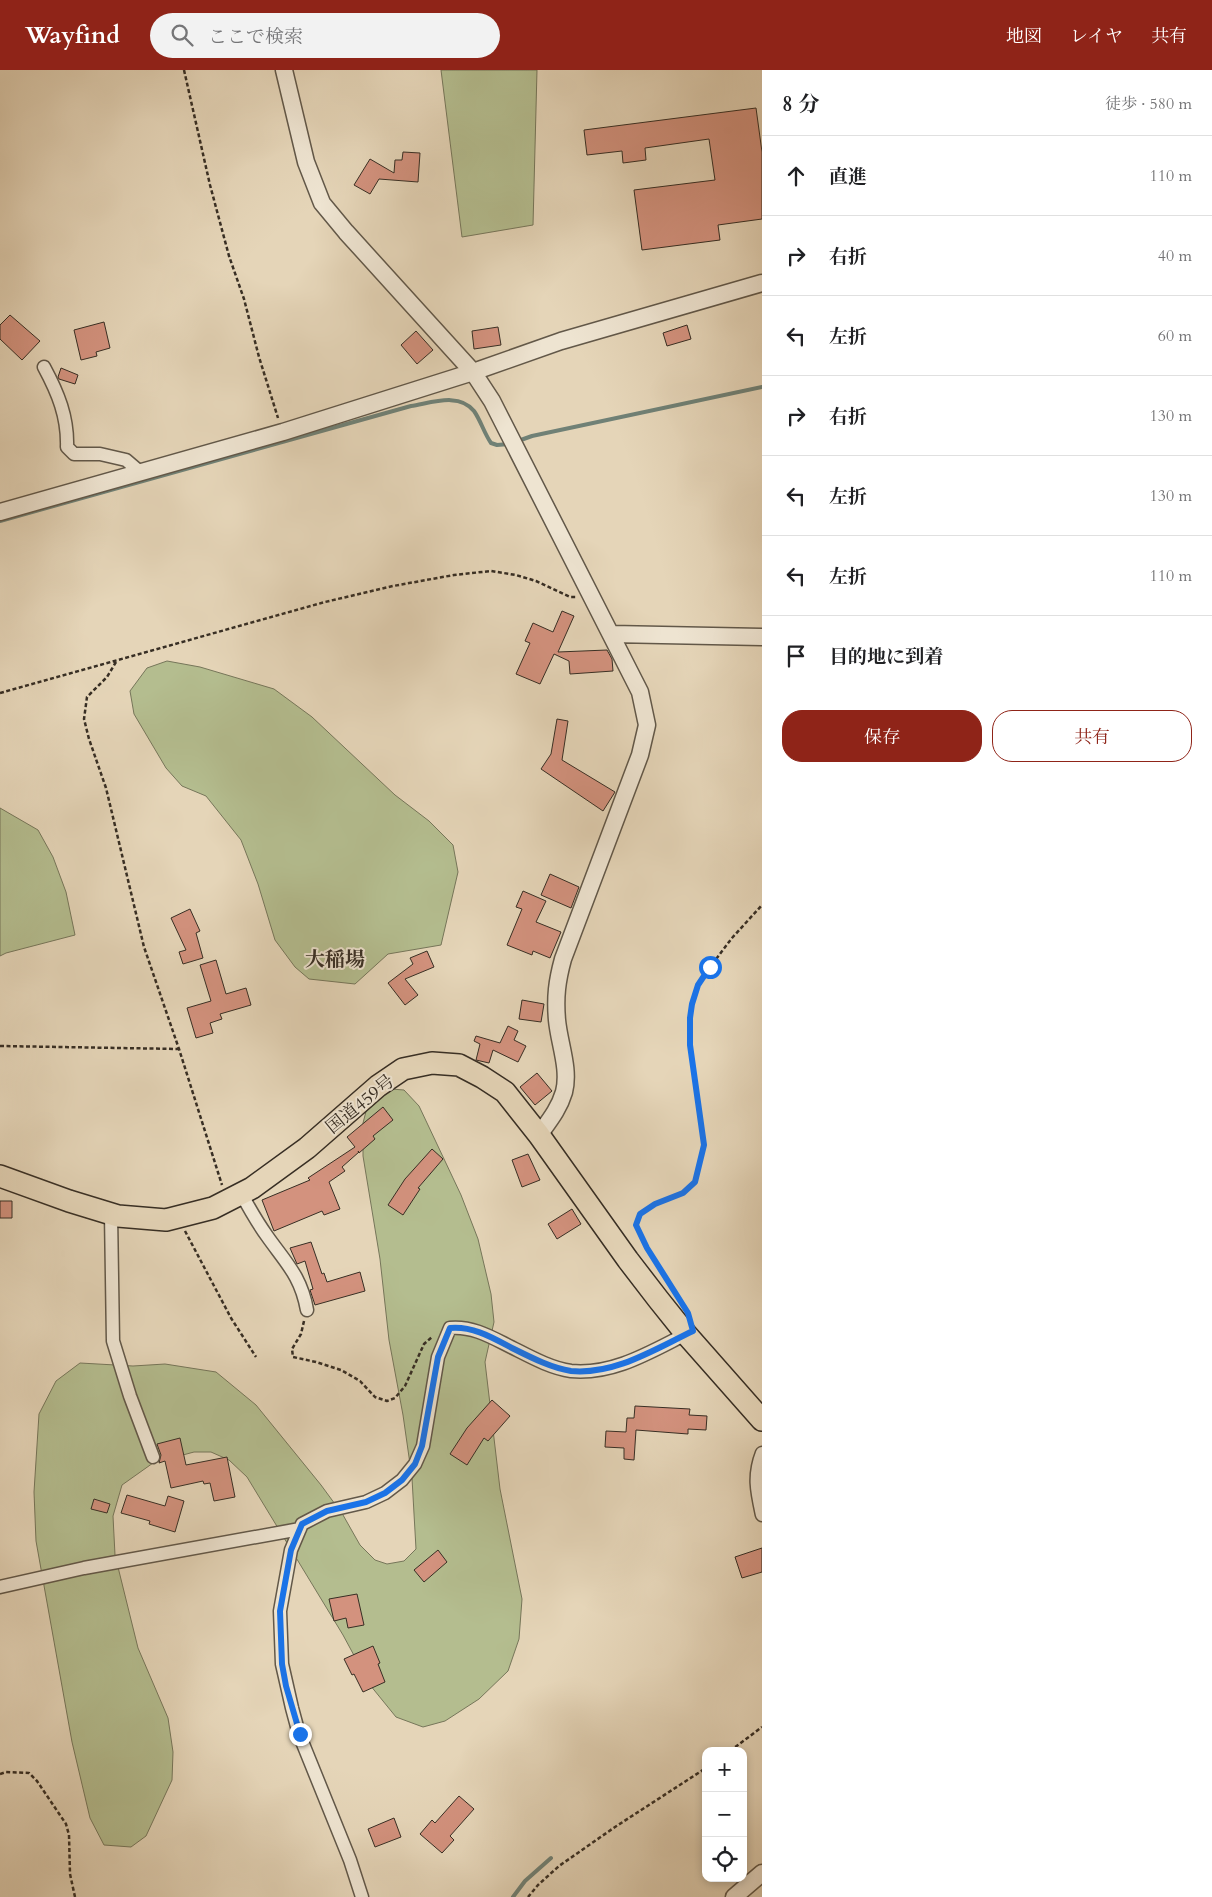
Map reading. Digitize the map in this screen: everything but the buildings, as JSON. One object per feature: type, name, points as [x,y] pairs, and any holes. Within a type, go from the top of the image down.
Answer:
[{"type":"highway","name":"国道459号","points":[[0,1176],[118,1216],[166,1220],[213,1208],[252,1188],[307,1148],[378,1086],[403,1069],[432,1063],[460,1065],[505,1092],[539,1135],[628,1260],[686,1334],[762,1420]]},
{"type":"street","points":[[284,70],[306,162],[322,202],[346,232],[473,372],[505,423],[640,692],[647,725],[640,755],[556,982],[557,1019],[565,1070],[564,1090],[558,1108],[539,1135]]},
{"type":"street","points":[[0,512],[283,432],[473,372],[561,341],[762,283]]},
{"type":"street","points":[[44,367],[58,393],[67,430],[67,447],[74,454],[100,454],[126,460],[140,472]]},
{"type":"street","points":[[612,634],[762,637]]},
{"type":"street","points":[[234,1197],[255,1219],[296,1275],[304,1292],[307,1310]]},
{"type":"street","points":[[111,1214],[113,1341],[130,1396],[154,1457]]},
{"type":"street","points":[[362,1897],[350,1860],[300,1734],[286,1686],[282,1664],[280,1611],[291,1550],[302,1524],[327,1511],[366,1502],[385,1493],[402,1480],[415,1464],[422,1446],[438,1357],[450,1328],[461,1327],[482,1332],[537,1360],[570,1370],[593,1371],[614,1367],[635,1359],[686,1334]]},
{"type":"street","points":[[762,1453],[756,1478],[756,1488],[762,1515]]},
{"type":"street","points":[[0,1587],[84,1568],[300,1529]]},
{"type":"street","points":[[734,1897],[762,1873]]},
{"type":"path","points":[[184,70],[210,185],[229,256],[244,299],[259,357],[283,432]]},
{"type":"path","points":[[0,693],[325,602],[393,586],[454,576],[491,571],[516,575],[536,581],[570,597],[582,598],[592,596]]},
{"type":"path","points":[[117,660],[107,677],[87,697],[84,719],[89,740],[106,788],[144,947],[179,1049],[234,1197]]},
{"type":"path","points":[[673,1289],[647,1248],[636,1225],[640,1214],[655,1204],[683,1193],[695,1182],[704,1145],[690,1045],[692,1004],[698,985],[710,967],[732,938],[762,905]]},
{"type":"path","points":[[0,1046],[179,1049]]},
{"type":"path","points":[[178,1217],[231,1318],[256,1357]]},
{"type":"path","points":[[307,1310],[301,1334],[292,1349],[293,1357],[341,1370],[360,1381],[375,1397],[387,1401],[394,1398],[405,1386],[424,1344],[437,1331],[450,1328]]},
{"type":"path","points":[[735,1747],[762,1727]]},
{"type":"path","points":[[528,1897],[559,1866],[702,1771]]},
{"type":"path","points":[[0,1774],[20,1772],[29,1774],[37,1781],[66,1824],[69,1835],[70,1874],[75,1897]]},
{"type":"green space","points":[[441,70],[537,70],[533,225],[462,237]]},
{"type":"green space","points":[[167,661],[200,667],[274,689],[312,717],[395,795],[429,821],[453,845],[458,872],[441,945],[388,954],[355,984],[309,979],[295,967],[275,940],[258,884],[241,840],[206,796],[182,786],[166,768],[134,714],[130,691],[147,668]]},
{"type":"green space","points":[[0,808],[38,830],[53,857],[66,892],[75,935],[0,956]]},
{"type":"green space","points":[[391,1089],[404,1090],[419,1106],[461,1195],[478,1239],[491,1294],[494,1322],[485,1362],[500,1489],[522,1599],[519,1639],[508,1671],[479,1699],[445,1721],[423,1727],[396,1717],[370,1685],[343,1635],[247,1477],[229,1460],[211,1452],[194,1452],[153,1463],[122,1485],[113,1516],[115,1555],[138,1648],[168,1718],[173,1752],[172,1780],[146,1836],[131,1847],[104,1845],[90,1818],[72,1742],[36,1541],[34,1492],[39,1414],[56,1381],[80,1363],[133,1366],[165,1364],[216,1372],[256,1405],[321,1485],[343,1515],[360,1545],[375,1560],[387,1564],[404,1561],[416,1549],[412,1478],[389,1340],[380,1259],[363,1156],[363,1123],[369,1100]]},
{"type":"waterway","points":[[518,441],[532,436],[762,387]]},
{"type":"waterway","points":[[0,521],[411,406],[436,401],[453,400],[468,405],[474,411],[491,443],[497,445],[509,444]]},
{"type":"waterway","points":[[513,1897],[525,1881],[551,1858]]},
{"type":"district","name":"大稲場","points":[[335,959]]},
{"type":"route","points":[[300,1734],[286,1686],[282,1664],[280,1611],[291,1550],[302,1524],[327,1511],[366,1502],[385,1493],[402,1480],[415,1464],[422,1446],[438,1357],[450,1328],[461,1327],[482,1332],[537,1360],[570,1370],[593,1371],[614,1367],[635,1359],[693,1331],[694,1328],[688,1313],[647,1248],[636,1225],[640,1214],[665,1199],[683,1193],[695,1182],[700,1165],[704,1145],[693,1078],[690,1018],[698,985],[710,967]]}]
